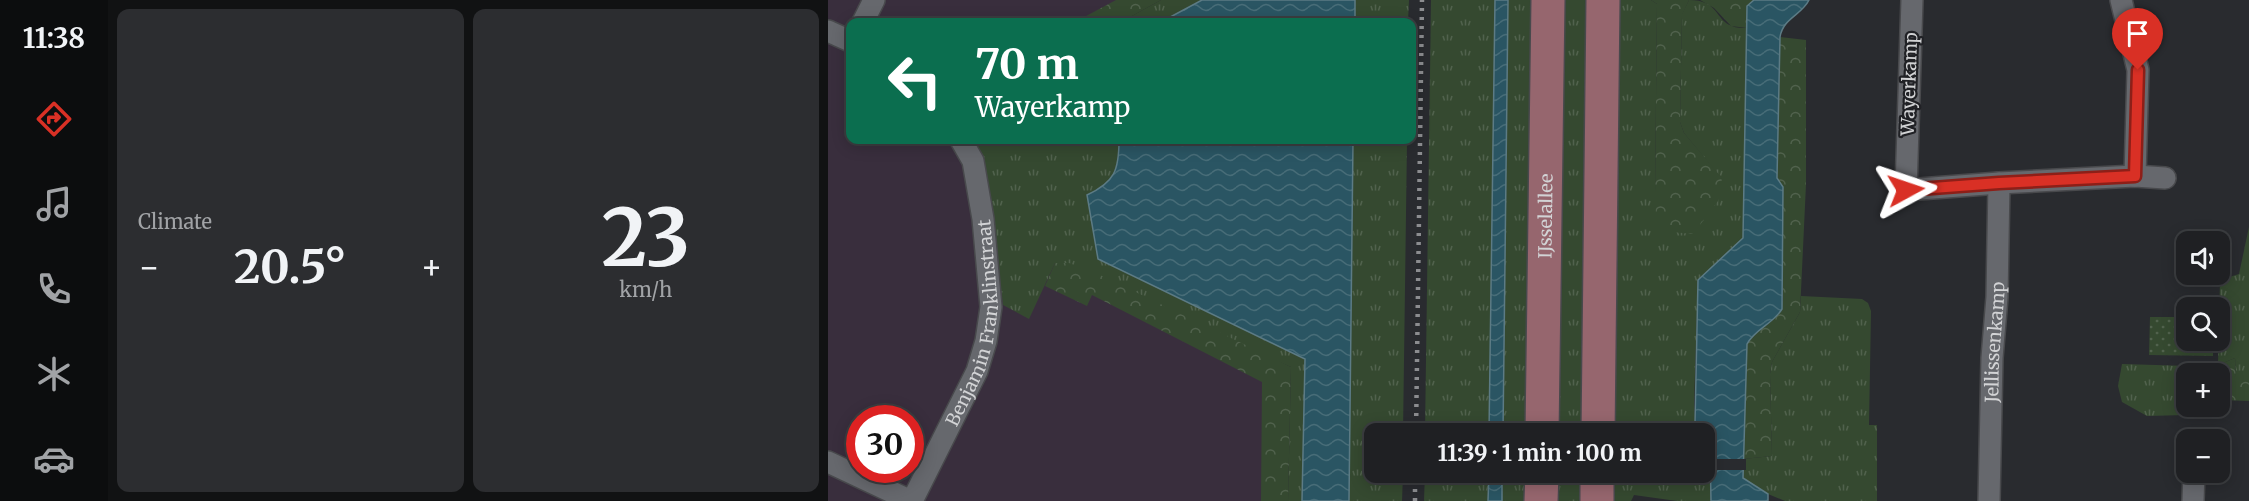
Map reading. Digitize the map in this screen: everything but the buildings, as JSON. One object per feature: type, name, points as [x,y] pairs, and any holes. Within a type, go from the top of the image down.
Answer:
[{"type":"main road","name":"IJsselallee","points":[[1542,423],[1548,0]]},
{"type":"main road","points":[[1598,423],[1603,0]]},
{"type":"main road","points":[[1541,501],[1542,483]]},
{"type":"main road","points":[[1597,483],[1597,501]]},
{"type":"street","points":[[865,18],[874,0]]},
{"type":"street","name":"Wayerkamp","points":[[1912,0],[1906,190],[2135,176],[2165,178]]},
{"type":"street","points":[[2121,0],[2138,70],[2135,176]]},
{"type":"street","points":[[828,31],[846,39]]},
{"type":"street","name":"Benjamin Franklinstraat","points":[[911,501],[977,371],[986,341],[992,308],[974,160],[964,144]]},
{"type":"street","name":"Jellissenkamp","points":[[1989,501],[1999,183]]},
{"type":"street","points":[[828,462],[911,501]]},
{"type":"street","points":[[2193,501],[2194,483]]},
{"type":"shaded area","points":[[828,0],[1120,0],[1087,18],[846,18],[846,144],[1046,144],[1263,379],[1275,501],[828,501]]},
{"type":"green space","points":[[1116,0],[1161,0],[1128,18],[1082,18]]},
{"type":"green space","points":[[1161,0],[1202,0],[1168,18],[1128,18]]},
{"type":"green space","points":[[1355,0],[1409,0],[1408,18],[1355,18]]},
{"type":"green space","points":[[1431,0],[1495,0],[1489,423],[1425,423]]},
{"type":"green space","points":[[1508,0],[1536,0],[1530,423],[1503,423]]},
{"type":"green space","points":[[1561,0],[1588,0],[1583,423],[1555,423]]},
{"type":"green space","points":[[1616,0],[1651,0],[1657,4],[1655,194],[1722,179],[1684,133],[1680,122],[1682,14],[1689,0],[1699,1],[1706,3],[1732,26],[1747,28],[1743,238],[1698,280],[1695,423],[1611,423]]},
{"type":"green space","points":[[1651,0],[1689,0],[1682,15],[1680,122],[1684,133],[1722,178],[1718,201],[1693,234],[1662,231],[1656,218],[1657,4]]},
{"type":"green space","points":[[1700,0],[1754,0],[1747,6],[1747,28],[1731,26],[1714,8]]},
{"type":"green space","points":[[1780,37],[1806,40],[1806,184],[1800,312],[1772,362],[1770,374],[1772,456],[1743,459],[1747,344],[1754,334],[1768,324],[1783,300],[1783,187],[1777,178]]},
{"type":"green space","points":[[977,144],[1119,144],[1116,169],[1109,180],[1097,190],[1098,259],[1305,359],[1302,501],[1288,501],[1291,367],[1055,263],[1029,319],[1003,305],[985,168]]},
{"type":"green space","points":[[1353,144],[1407,144],[1403,423],[1364,423],[1364,483],[1403,483],[1402,501],[1349,501]]},
{"type":"green space","points":[[2249,227],[2249,377],[2236,377],[2235,358],[2218,363],[2218,351],[2230,351],[2230,297],[2220,297],[2220,285],[2230,285],[2230,277],[2239,274]]},
{"type":"green space","points":[[1055,263],[1069,263],[1094,272],[1291,367],[1288,501],[1261,501],[1262,382],[1092,295],[1087,306],[1045,286]]},
{"type":"green space","points":[[1801,296],[1862,299],[1868,303],[1871,311],[1869,425],[1877,425],[1877,501],[1785,501],[1768,494],[1743,478],[1743,459],[1772,456],[1770,374],[1772,362],[1800,312]]},
{"type":"green space","points":[[2150,317],[2176,317],[2176,351],[2213,351],[2213,356],[2149,355]]},
{"type":"green space","points":[[2235,358],[2236,377],[2249,377],[2249,401],[2230,400],[2230,363],[2223,363]]},
{"type":"green space","points":[[2122,364],[2176,366],[2176,415],[2147,416],[2122,402],[2118,386]]},
{"type":"green space","points":[[1425,483],[1489,483],[1488,501],[1424,501]]},
{"type":"green space","points":[[1502,483],[1530,483],[1529,501],[1502,501]]},
{"type":"green space","points":[[1554,483],[1583,483],[1582,501],[1554,501]]},
{"type":"green space","points":[[1610,483],[1711,483],[1711,501],[1677,501],[1634,495],[1631,501],[1610,501]]},
{"type":"water","points":[[1202,0],[1355,0],[1355,18],[1168,18]]},
{"type":"water","points":[[1495,0],[1508,0],[1503,423],[1489,423]]},
{"type":"water","points":[[1754,0],[1809,0],[1785,25],[1780,37],[1777,178],[1783,187],[1782,309],[1747,344],[1743,478],[1768,494],[1768,501],[1711,501],[1711,483],[1715,483],[1715,423],[1695,423],[1698,280],[1743,238],[1747,6]]},
{"type":"water","points":[[1119,144],[1353,144],[1349,501],[1302,501],[1305,359],[1098,259],[1087,195],[1109,180],[1114,174]]},
{"type":"water","points":[[1489,483],[1502,483],[1502,501],[1488,501]]},
{"type":"pier","points":[[1715,459],[1746,459],[1746,470],[1715,470]]},
{"type":"railway","points":[[1416,423],[1422,0]]},
{"type":"railway","points":[[1415,483],[1415,501]]},
{"type":"route","points":[[1906,190],[2135,176],[2138,70]]}]
